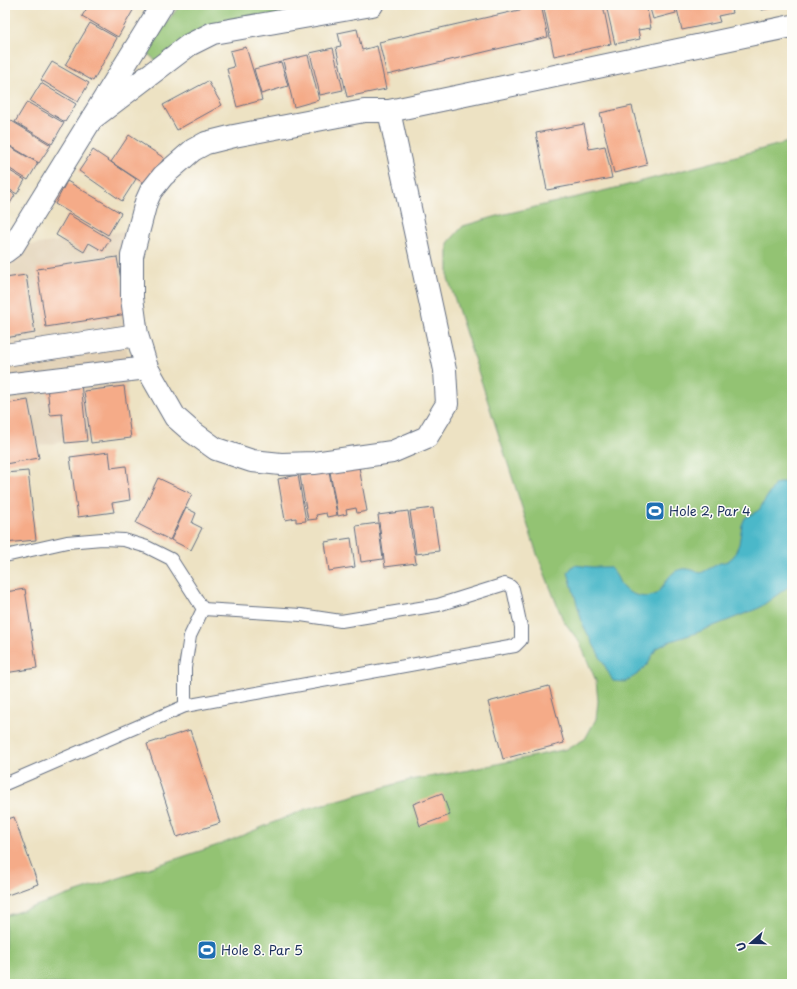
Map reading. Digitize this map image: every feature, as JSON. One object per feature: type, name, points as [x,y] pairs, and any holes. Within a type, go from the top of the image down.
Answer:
[{"type":"street","points":[[5,252],[13,246],[162,5]]},
{"type":"street","points":[[92,118],[200,38],[213,33],[372,5]]},
{"type":"street","points":[[389,111],[445,370],[447,404],[427,438],[392,452],[314,463],[281,464],[252,461],[216,449],[191,431],[175,416],[147,368],[137,336],[132,298],[132,256],[146,202],[151,191],[163,176],[193,150],[206,143],[364,111],[389,111],[792,26]]},
{"type":"street","points":[[5,355],[137,336]]},
{"type":"street","points":[[5,385],[147,368]]},
{"type":"lane","points":[[5,556],[67,542],[102,539],[124,540],[147,547],[170,559],[203,609]]},
{"type":"lane","points":[[5,784],[185,706],[515,646],[521,640],[521,627],[512,589],[510,586],[505,584],[438,605],[341,621],[301,615],[203,609]]},
{"type":"lane","points":[[185,706],[185,668],[190,636],[203,609]]},
{"type":"shaded area","points":[[139,229],[125,327],[128,356],[126,432],[5,451],[5,249]]},
{"type":"green space","points":[[180,5],[337,5],[157,62],[145,51]]},
{"type":"green space","points":[[792,141],[792,984],[5,984],[5,916],[224,843],[306,809],[410,780],[469,770],[567,749],[585,739],[596,719],[598,701],[596,681],[580,643],[563,620],[537,554],[448,278],[448,243],[463,226],[501,215],[624,186]]},
{"type":"water","points":[[792,482],[792,584],[759,608],[696,633],[668,642],[656,649],[648,664],[638,674],[625,682],[613,681],[583,625],[568,572],[574,565],[609,567],[615,574],[622,587],[626,590],[636,595],[646,597],[653,595],[658,592],[676,571],[685,569],[701,573],[720,563],[728,561],[734,556],[739,544],[742,525],[745,518],[759,510],[775,484]]},
{"type":"building","points":[[89,5],[136,5],[118,37],[82,16]]},
{"type":"building","points":[[541,5],[548,37],[387,75],[379,42]]},
{"type":"building","points":[[565,5],[603,5],[611,44],[554,56],[544,9]]},
{"type":"building","points":[[606,5],[646,5],[651,28],[638,30],[640,39],[615,44]]},
{"type":"building","points":[[649,5],[674,5],[676,13],[653,19]]},
{"type":"building","points":[[676,5],[730,5],[732,13],[718,16],[720,22],[682,30]]},
{"type":"building","points":[[761,5],[775,5],[775,7],[762,10]]},
{"type":"building","points":[[90,23],[117,38],[93,81],[65,65]]},
{"type":"building","points":[[357,29],[362,50],[377,46],[386,89],[347,97],[336,47],[341,46],[338,33]]},
{"type":"building","points":[[246,47],[262,100],[237,107],[227,69],[234,67],[230,51]]},
{"type":"building","points":[[333,48],[343,90],[320,95],[310,53]]},
{"type":"building","points":[[308,55],[319,100],[294,107],[283,61]]},
{"type":"building","points":[[52,62],[89,83],[78,102],[41,80]]},
{"type":"building","points":[[281,62],[288,86],[261,94],[254,69]]},
{"type":"building","points":[[208,81],[222,105],[177,130],[163,105]]},
{"type":"building","points":[[41,83],[76,104],[65,122],[30,101]]},
{"type":"building","points":[[27,102],[64,123],[52,144],[15,122]]},
{"type":"building","points":[[632,106],[647,165],[614,173],[600,113]]},
{"type":"building","points":[[10,120],[51,145],[39,163],[5,143],[5,129]]},
{"type":"building","points":[[584,124],[589,149],[605,146],[612,178],[547,190],[536,133]]},
{"type":"building","points":[[129,135],[164,158],[153,175],[151,188],[111,162]]},
{"type":"building","points":[[5,144],[38,163],[28,180],[5,166]]},
{"type":"building","points":[[93,150],[136,179],[122,201],[79,171]]},
{"type":"building","points":[[5,168],[25,180],[17,194],[5,187]]},
{"type":"building","points":[[67,181],[121,213],[108,235],[55,204]]},
{"type":"building","points":[[5,188],[15,195],[5,212]]},
{"type":"building","points":[[68,214],[110,239],[103,251],[89,243],[84,252],[56,235]]},
{"type":"building","points":[[117,257],[127,314],[46,327],[37,269]]},
{"type":"building","points":[[26,275],[35,333],[5,338],[5,278]]},
{"type":"building","points":[[81,383],[87,441],[65,443],[62,414],[50,415],[47,386]]},
{"type":"building","points":[[124,386],[131,438],[91,443],[84,391]]},
{"type":"building","points":[[28,400],[39,458],[5,464],[5,404]]},
{"type":"building","points":[[109,452],[111,468],[126,466],[130,500],[112,503],[114,512],[78,517],[70,457]]},
{"type":"building","points":[[359,467],[367,511],[357,513],[356,508],[346,510],[347,514],[338,516],[330,472]]},
{"type":"building","points":[[28,471],[36,540],[5,543],[5,473]]},
{"type":"building","points":[[329,471],[337,515],[327,517],[326,513],[316,515],[317,519],[308,520],[300,476]]},
{"type":"building","points":[[298,475],[306,521],[296,522],[296,518],[285,520],[278,479]]},
{"type":"building","points":[[158,478],[192,494],[170,540],[136,523]]},
{"type":"building","points":[[186,508],[196,513],[192,523],[202,528],[191,550],[171,540]]},
{"type":"building","points":[[433,508],[439,551],[416,554],[410,511]]},
{"type":"building","points":[[408,511],[416,563],[385,567],[378,515]]},
{"type":"building","points":[[378,523],[383,559],[361,562],[356,526]]},
{"type":"building","points":[[351,538],[355,567],[329,571],[325,542]]},
{"type":"building","points":[[25,589],[37,668],[5,673],[5,592]]},
{"type":"building","points":[[549,686],[564,743],[503,759],[488,702]]},
{"type":"building","points":[[190,730],[220,823],[177,837],[147,744]]},
{"type":"building","points":[[442,793],[450,815],[420,826],[413,804]]},
{"type":"building","points":[[14,817],[38,884],[5,896],[5,820]]},
{"type":"place","name":"Hole 2, Par 4","points":[[655,511]]},
{"type":"place","name":"Hole 8. Par 5","points":[[207,950]]}]
